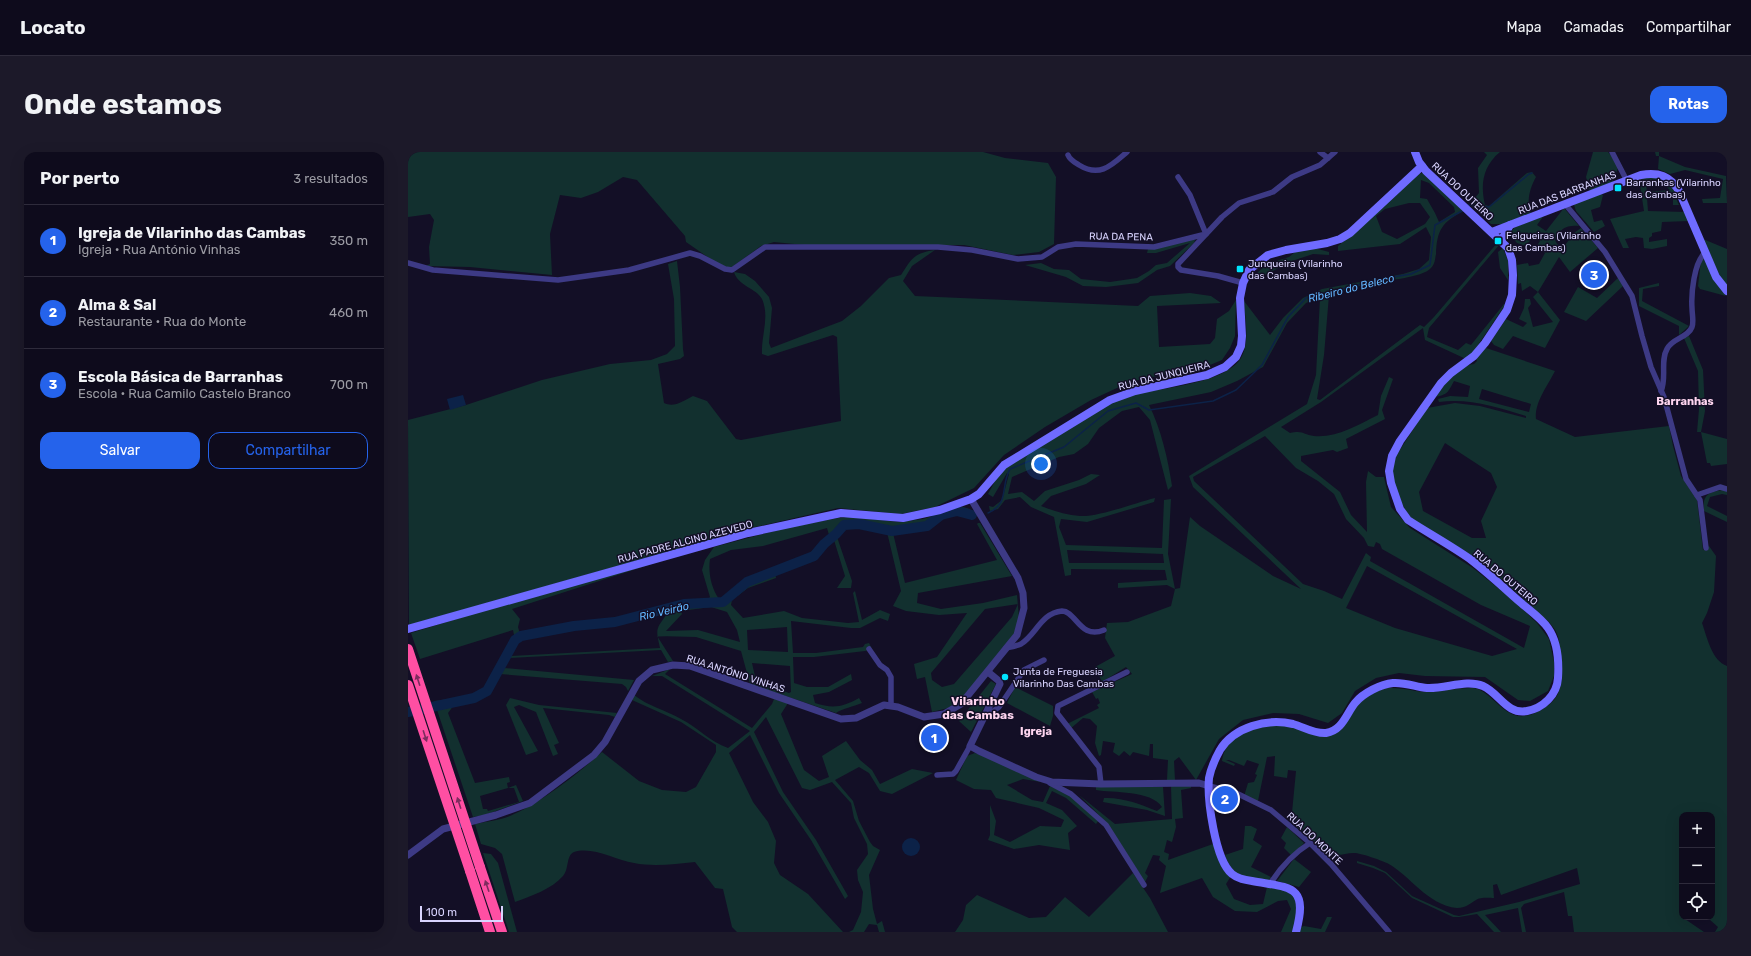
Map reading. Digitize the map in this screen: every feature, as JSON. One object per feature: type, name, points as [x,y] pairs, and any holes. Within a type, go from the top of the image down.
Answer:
[{"type":"highway","points":[[408,649],[502,932]]},
{"type":"highway","points":[[408,685],[490,932]]},
{"type":"main road","points":[[1415,152],[1422,166]]},
{"type":"main road","name":"RUA DO OUTEIRO","points":[[1296,932],[1301,907],[1298,896],[1287,888],[1241,879],[1229,871],[1220,851],[1213,829],[1209,786],[1210,775],[1214,762],[1227,741],[1235,733],[1247,728],[1276,722],[1295,724],[1320,733],[1330,732],[1343,723],[1358,699],[1385,685],[1400,683],[1429,688],[1476,684],[1488,688],[1512,709],[1521,711],[1534,709],[1546,702],[1553,694],[1558,682],[1558,661],[1554,639],[1548,627],[1476,564],[1408,520],[1397,502],[1390,477],[1390,465],[1394,451],[1433,394],[1446,378],[1469,361],[1480,350],[1509,306],[1513,288],[1513,266],[1508,248],[1422,166]]},
{"type":"main road","name":"RUA DA JUNQUEIRA","points":[[971,500],[979,494],[1004,465],[1110,400],[1135,391],[1207,375],[1218,371],[1230,363],[1239,352],[1242,341],[1240,298],[1243,283],[1249,270],[1268,255],[1286,250],[1327,243],[1340,239],[1350,233],[1422,166]]},
{"type":"main road","name":"RUA DAS BARRANHAS","points":[[1492,232],[1627,181],[1652,173],[1664,175],[1673,182],[1685,204],[1716,277],[1727,292]]},
{"type":"main road","name":"RUA DAS BARRANHAS","points":[[1501,241],[1510,225]]},
{"type":"main road","name":"RUA PADRE ALCINO AZEVEDO","points":[[408,629],[748,533],[841,513],[903,518],[940,510],[971,500]]},
{"type":"street","points":[[1068,155],[1070,159],[1076,163],[1092,171],[1109,167],[1127,152]]},
{"type":"street","points":[[1320,152],[1328,158]]},
{"type":"street","points":[[1243,283],[1218,276],[1181,270],[1178,267],[1182,259],[1222,217],[1239,203],[1273,192],[1292,177],[1320,164],[1335,152]]},
{"type":"street","points":[[1612,152],[1627,181]]},
{"type":"street","points":[[1178,177],[1190,195],[1206,234]]},
{"type":"street","points":[[1565,204],[1606,252],[1632,296],[1651,367],[1661,391],[1686,479],[1700,500],[1706,548]]},
{"type":"street","name":"RUA DA PENA","points":[[408,263],[433,270],[558,280],[629,270],[690,254],[700,256],[725,269],[732,270],[765,247],[938,247],[972,250],[1018,259],[1042,257],[1058,247],[1076,244],[1154,247],[1206,234]]},
{"type":"street","points":[[1661,391],[1664,383],[1664,362],[1667,348],[1675,340],[1689,332],[1693,326],[1692,293],[1699,260],[1705,253]]},
{"type":"street","points":[[1697,495],[1720,487],[1727,489]]},
{"type":"street","name":"RUA ANTÓNIO VINHAS","points":[[408,855],[443,829],[496,815],[530,803],[594,755],[605,742],[639,681],[652,670],[673,664],[690,666],[842,719],[856,718],[884,705],[898,706],[924,718],[944,714],[961,704],[1017,635],[1024,608],[1023,593],[1018,578],[971,500]]},
{"type":"street","points":[[1006,648],[1021,644],[1044,619],[1060,612],[1069,613],[1079,624],[1090,632],[1097,633],[1104,630]]},
{"type":"street","points":[[868,648],[877,661],[887,670],[891,677],[891,706]]},
{"type":"street","points":[[988,711],[992,712],[999,708],[1024,670],[1044,660]]},
{"type":"street","points":[[936,775],[953,774],[956,771],[988,711],[1000,684],[999,681],[988,672]]},
{"type":"street","points":[[1102,784],[1099,767],[1072,734],[1057,713],[1057,709],[1058,706],[1127,672]]},
{"type":"street","points":[[970,746],[1071,794],[1106,825],[1144,885]]},
{"type":"street","points":[[1044,780],[1052,782],[1102,784],[1199,783],[1209,786]]},
{"type":"street","name":"RUA DO MONTE","points":[[1209,786],[1234,792],[1271,810],[1310,843],[1342,875],[1389,932]]},
{"type":"street","points":[[1270,884],[1287,863],[1302,848],[1310,843]]},
{"type":"green space","points":[[408,152],[983,152],[1005,158],[1048,163],[1056,177],[1054,244],[1039,252],[1013,255],[964,245],[804,245],[774,242],[761,246],[732,267],[722,267],[686,242],[685,236],[637,180],[623,177],[598,192],[581,198],[560,195],[550,234],[552,275],[470,267],[426,266],[430,264],[429,247],[434,220],[430,214],[408,217]]},
{"type":"green space","points":[[1484,152],[1500,152],[1494,157],[1486,169],[1484,176],[1483,190],[1485,205],[1489,206],[1527,173],[1532,172],[1536,177],[1529,195],[1531,213],[1503,224],[1491,224],[1470,204],[1479,193],[1478,168],[1487,155]]},
{"type":"green space","points":[[1593,152],[1608,152],[1618,168],[1612,183],[1590,191],[1586,177]]},
{"type":"green space","points":[[1655,152],[1659,152],[1659,156],[1656,156]]},
{"type":"green space","points":[[1659,156],[1685,167],[1726,176],[1727,203],[1703,203],[1702,199],[1720,198],[1723,179],[1685,170],[1670,174],[1658,169]]},
{"type":"green space","points":[[1423,173],[1464,211],[1450,219],[1439,233],[1434,263],[1431,268],[1420,274],[1367,284],[1329,295],[1324,355],[1317,399],[1320,400],[1420,325],[1424,327],[1498,242],[1500,244],[1429,328],[1427,337],[1458,350],[1466,343],[1471,345],[1504,304],[1505,305],[1474,351],[1466,359],[1425,340],[1423,328],[1321,402],[1281,427],[1290,433],[1301,432],[1308,435],[1323,436],[1339,433],[1355,427],[1378,415],[1381,396],[1389,377],[1393,379],[1382,410],[1385,419],[1346,439],[1348,448],[1337,452],[1333,450],[1301,456],[1301,461],[1340,492],[1351,515],[1367,532],[1366,482],[1368,471],[1376,477],[1384,477],[1391,507],[1410,528],[1473,568],[1513,600],[1537,623],[1549,639],[1554,662],[1554,676],[1548,691],[1530,701],[1518,700],[1485,677],[1425,676],[1399,673],[1376,678],[1355,691],[1342,713],[1328,723],[1299,714],[1273,713],[1243,720],[1219,739],[1196,780],[1179,757],[1174,761],[1175,780],[1167,780],[1168,760],[1153,758],[1153,744],[1150,744],[1149,756],[1133,752],[1130,756],[1124,751],[1119,756],[1113,752],[1115,743],[1103,741],[1101,755],[1099,756],[1095,743],[1097,726],[1090,719],[1083,718],[1070,729],[1067,724],[1099,708],[1097,705],[1100,703],[1098,698],[1096,699],[1092,692],[1132,674],[1126,667],[1102,682],[1095,667],[1115,656],[1105,638],[1107,623],[1128,622],[1171,606],[1175,589],[1167,585],[1118,588],[1118,583],[1167,580],[1165,570],[1071,569],[1071,575],[1065,576],[1054,517],[1031,507],[1020,497],[1005,500],[998,509],[990,511],[989,506],[993,507],[1002,500],[1009,474],[1007,473],[993,497],[988,494],[995,481],[1006,466],[1098,409],[1112,402],[1140,393],[1203,381],[1230,369],[1239,361],[1245,348],[1246,332],[1244,301],[1270,335],[1283,318],[1303,298],[1322,289],[1403,274],[1419,269],[1429,260],[1431,237],[1426,227],[1400,244],[1338,251],[1338,246],[1418,174]],"holes":[[[1421,180],[1429,183],[1454,207],[1455,212],[1439,222],[1427,199],[1420,198]],[[1409,203],[1420,203],[1430,217],[1425,224],[1397,239],[1382,232],[1376,216],[1385,209]],[[1320,298],[1316,375],[1307,404],[1189,476],[1193,487],[1301,589],[1273,576],[1200,526],[1190,517],[1180,588],[1175,589],[1168,554],[1171,499],[1164,500],[1162,548],[1066,545],[1059,527],[1061,519],[1087,522],[1154,502],[1155,498],[1097,514],[1080,516],[1050,510],[1041,506],[1051,496],[1086,484],[1100,475],[1091,474],[1079,480],[1045,491],[1034,501],[1022,492],[1008,494],[1012,477],[1059,457],[1074,454],[1088,444],[1099,428],[1122,411],[1139,407],[1150,420],[1168,490],[1172,486],[1166,455],[1157,424],[1149,405],[1211,392],[1237,381],[1263,367],[1287,323],[1306,303]],[[1265,436],[1296,468],[1318,481],[1334,494],[1346,519],[1364,538],[1368,546],[1374,547],[1376,542],[1380,544],[1382,549],[1481,605],[1530,626],[1524,648],[1370,561],[1371,557],[1366,553],[1342,599],[1303,584],[1194,481],[1193,477]],[[1067,550],[1163,554],[1164,563],[1069,563]],[[1367,566],[1517,649],[1492,656],[1395,628],[1346,608]]]},
{"type":"green space","points":[[1652,176],[1664,180],[1673,188],[1677,196],[1676,198],[1679,205],[1673,205],[1673,198],[1647,198],[1648,211],[1685,212],[1689,221],[1662,222],[1661,231],[1652,233],[1652,236],[1649,238],[1649,242],[1667,239],[1667,246],[1652,249],[1644,248],[1643,238],[1636,237],[1625,239],[1629,248],[1623,248],[1610,219],[1644,211],[1639,179]],"holes":[[[1652,180],[1662,183],[1670,190],[1647,192],[1646,182]]]},
{"type":"green space","points":[[1600,193],[1603,195],[1600,207],[1591,210],[1594,222],[1602,220],[1605,226],[1594,232],[1576,211],[1574,205],[1577,202]]},
{"type":"green space","points":[[1564,208],[1579,226],[1564,228],[1555,240],[1557,244],[1563,248],[1574,233],[1581,228],[1598,248],[1570,272],[1559,257],[1538,292],[1530,286],[1522,291],[1521,283],[1518,284],[1517,265],[1528,263],[1529,266],[1539,264],[1545,253],[1536,247],[1540,241],[1534,235],[1526,246],[1517,243],[1509,234],[1514,228],[1545,214],[1537,225],[1546,231]]},
{"type":"green space","points":[[1193,239],[1195,240],[1194,243],[1170,266],[1157,270],[1138,283],[1106,287],[1083,286],[1066,277],[1025,265],[1041,263],[1054,269],[1069,270],[1081,279],[1110,282],[1137,278],[1156,265],[1167,263],[1190,243],[1156,253],[1147,253],[1148,249]]},
{"type":"green space","points":[[1703,239],[1727,249],[1727,288],[1724,285]]},
{"type":"green space","points":[[1314,248],[1329,252],[1329,255],[1313,254],[1292,261],[1263,276],[1257,273],[1267,264],[1289,257],[1295,252]]},
{"type":"green space","points":[[1503,248],[1508,261],[1508,280],[1500,268],[1498,252]]},
{"type":"green space","points":[[935,250],[912,266],[903,281],[915,296],[1138,306],[1150,296],[1190,293],[1211,296],[1221,303],[1157,306],[1159,347],[1210,344],[1215,338],[1217,319],[1229,311],[1236,300],[1235,336],[1230,348],[1222,360],[1205,367],[1141,379],[1091,400],[1045,427],[1004,455],[974,488],[935,507],[901,514],[838,508],[755,527],[409,625],[408,420],[466,405],[542,380],[610,364],[651,360],[667,354],[675,346],[674,299],[668,264],[677,261],[684,356],[680,359],[658,364],[664,403],[671,405],[682,402],[693,396],[707,401],[736,439],[741,440],[841,421],[837,337],[833,335],[768,356],[762,354],[765,313],[762,299],[756,292],[739,281],[734,272],[745,274],[755,281],[769,297],[772,308],[769,343],[771,348],[842,321],[861,306],[889,278],[901,275],[914,257],[928,251]]},
{"type":"green space","points":[[1703,256],[1713,278],[1726,296],[1700,289],[1698,286],[1701,260]]},
{"type":"green space","points":[[1618,278],[1623,286],[1586,321],[1564,312],[1578,287],[1597,298]]},
{"type":"green space","points":[[1659,283],[1659,286],[1643,289],[1642,301],[1689,326],[1679,335],[1679,326],[1639,306],[1639,288]]},
{"type":"green space","points":[[1538,292],[1560,320],[1545,348],[1513,336],[1503,349],[1494,345],[1491,341],[1506,319],[1523,327],[1527,323],[1519,319],[1524,308],[1525,299],[1530,299],[1531,304],[1528,308],[1533,327],[1553,322],[1533,297]]},
{"type":"green space","points":[[1689,336],[1703,370],[1705,411],[1701,432],[1697,432],[1699,409],[1698,371],[1684,338]]},
{"type":"green space","points":[[1486,348],[1555,371],[1539,400],[1536,419],[1575,437],[1669,426],[1681,476],[1697,500],[1703,550],[1709,546],[1716,556],[1714,592],[1702,623],[1714,654],[1717,659],[1727,666],[1727,932],[1715,932],[1718,927],[1710,920],[1715,920],[1715,812],[1679,812],[1679,920],[1686,920],[1704,932],[1574,932],[1572,916],[1568,916],[1564,892],[1524,904],[1521,908],[1526,932],[1522,932],[1518,908],[1485,915],[1501,932],[1494,932],[1477,914],[1453,917],[1412,898],[1385,873],[1357,863],[1357,861],[1374,866],[1386,872],[1412,896],[1459,916],[1519,902],[1580,884],[1577,868],[1501,895],[1497,884],[1493,885],[1494,898],[1480,898],[1465,907],[1460,908],[1446,906],[1428,896],[1404,875],[1387,863],[1357,853],[1336,855],[1330,854],[1291,823],[1296,771],[1288,770],[1287,778],[1274,776],[1275,756],[1267,757],[1258,801],[1245,795],[1245,793],[1248,783],[1254,782],[1259,764],[1247,760],[1244,766],[1226,760],[1235,764],[1234,766],[1222,761],[1225,751],[1230,743],[1238,736],[1257,727],[1268,725],[1288,726],[1323,737],[1362,700],[1371,694],[1388,688],[1433,692],[1474,688],[1484,692],[1505,710],[1517,716],[1535,713],[1551,704],[1555,698],[1560,686],[1562,673],[1558,637],[1554,628],[1483,563],[1411,519],[1400,501],[1392,476],[1394,459],[1427,408],[1455,403],[1480,406],[1526,418],[1526,416],[1483,404],[1461,401],[1439,402],[1438,399],[1450,396],[1468,397],[1470,386],[1454,381],[1445,394],[1434,397],[1451,376],[1462,368],[1474,364],[1477,361],[1476,358]],"holes":[[[1482,389],[1531,404],[1529,412],[1479,399]],[[1445,443],[1491,473],[1497,487],[1481,521],[1486,538],[1472,538],[1423,511],[1419,492]]]},
{"type":"green space","points":[[1701,432],[1727,439],[1727,464],[1711,466],[1710,463],[1707,463]]},
{"type":"green space","points":[[1723,490],[1727,491],[1727,495],[1722,494],[1710,497],[1707,506],[1727,516],[1727,522],[1704,511],[1704,501],[1707,495]]},
{"type":"green space","points":[[963,507],[970,509],[976,516],[975,519],[972,519],[964,515],[956,514],[936,521],[928,529],[893,533],[905,583],[997,560],[977,524],[978,523],[980,523],[1012,576],[918,593],[917,603],[941,609],[983,603],[1017,595],[1018,604],[1019,618],[1014,634],[962,698],[948,708],[932,712],[925,677],[917,679],[914,664],[937,657],[967,613],[939,615],[906,611],[893,606],[901,591],[887,532],[852,527],[841,530],[837,537],[852,581],[851,588],[837,588],[845,576],[834,540],[823,547],[811,562],[781,573],[779,567],[808,555],[829,535],[827,528],[763,546],[731,550],[710,559],[709,569],[711,580],[719,599],[725,598],[745,581],[775,572],[776,578],[748,588],[732,600],[731,605],[743,618],[784,611],[802,618],[848,623],[859,622],[853,593],[855,591],[862,620],[880,610],[890,614],[888,621],[880,618],[860,628],[791,621],[793,653],[816,653],[863,647],[865,644],[869,643],[872,649],[865,651],[814,657],[793,657],[794,683],[807,687],[828,687],[851,674],[852,680],[829,692],[813,695],[815,703],[827,706],[838,706],[859,698],[862,703],[836,713],[750,684],[741,651],[696,637],[658,636],[658,627],[667,614],[613,625],[572,629],[521,638],[511,656],[660,648],[658,637],[673,661],[668,662],[661,650],[509,658],[504,668],[634,680],[628,691],[622,684],[500,674],[490,689],[482,697],[454,705],[448,713],[475,783],[509,777],[510,782],[507,783],[508,788],[516,785],[523,801],[485,815],[473,817],[434,701],[471,696],[485,688],[514,635],[513,630],[420,659],[411,633],[508,603],[655,563],[512,609],[520,619],[518,627],[520,634],[574,624],[613,620],[679,602],[707,601],[710,597],[702,570],[705,560],[714,547],[786,528],[838,518],[850,517],[899,522],[923,519]],"holes":[[[1018,604],[1012,617],[954,684],[942,687],[932,680],[931,673],[985,609]],[[711,607],[727,612],[737,630],[740,642],[698,630],[666,631],[682,614],[681,611]],[[787,627],[788,652],[748,650],[747,630]],[[752,663],[790,666],[791,692],[789,693],[756,681]],[[508,788],[514,788],[519,802],[488,811],[487,809],[483,809],[480,796]]]},
{"type":"green space","points":[[670,669],[665,674],[752,728],[772,704],[774,699],[788,703],[781,714],[804,770],[819,781],[829,777],[822,756],[846,741],[860,760],[872,770],[880,784],[912,769],[933,773],[892,794],[880,791],[869,773],[859,767],[835,780],[853,801],[859,821],[870,842],[873,846],[880,850],[869,875],[873,909],[877,924],[882,921],[885,932],[879,932],[877,925],[869,924],[864,932],[849,932],[853,930],[861,912],[863,892],[858,880],[857,870],[868,854],[867,844],[854,818],[851,803],[832,782],[810,790],[802,788],[766,717],[754,732],[783,792],[816,840],[848,896],[845,899],[811,840],[779,793],[750,735],[729,753],[753,802],[768,822],[776,841],[774,863],[780,875],[808,894],[843,932],[737,932],[732,927],[723,889],[715,888],[695,862],[649,865],[589,851],[574,852],[571,854],[565,873],[558,881],[541,892],[515,902],[502,854],[495,848],[481,844],[475,824],[505,818],[525,809],[560,786],[602,752],[639,781],[662,790],[686,792],[696,787],[716,752],[716,745],[681,722],[632,700],[634,695],[645,702],[687,722],[715,742],[728,748],[750,731],[662,676],[652,676]]},
{"type":"green space","points":[[991,681],[996,684],[971,732],[959,721]]},
{"type":"green space","points":[[1015,687],[1053,706],[1053,716],[1050,726],[1007,703]]},
{"type":"green space","points":[[510,698],[539,705],[617,713],[615,717],[609,715],[543,708],[559,743],[554,745],[558,754],[553,756],[536,712],[519,705],[514,707],[538,751],[526,755],[506,705]]},
{"type":"green space","points":[[975,753],[1041,782],[1023,779],[1007,785],[1032,800],[1043,802],[1050,786],[1069,795],[1099,820],[1096,824],[1066,798],[1052,791],[1046,803],[1062,810],[1077,826],[1068,833],[1070,850],[1039,845],[1014,849],[988,840],[990,835],[990,805],[996,821],[994,835],[1010,842],[1040,826],[1061,827],[1064,820],[1039,808],[996,798],[991,790],[974,789],[956,780],[967,756]]},
{"type":"green space","points":[[1096,785],[1163,787],[1165,816],[1147,810],[1103,802],[1104,798],[1111,798],[1131,802],[1157,811],[1162,807],[1157,802],[1141,795],[1096,790]]},
{"type":"green space","points":[[1171,786],[1191,786],[1191,788],[1181,790],[1183,818],[1175,819],[1176,827],[1172,842],[1167,840],[1164,852],[1169,854],[1168,860],[1213,844],[1231,876],[1226,884],[1234,899],[1250,905],[1263,904],[1267,887],[1279,889],[1293,895],[1296,900],[1297,913],[1293,932],[1281,932],[1291,909],[1287,900],[1278,901],[1257,912],[1235,911],[1213,897],[1202,878],[1160,893],[1166,866],[1159,860],[1160,856],[1153,855],[1145,873],[1148,876],[1145,882],[1108,824],[1079,795],[1115,824],[1172,819]]},
{"type":"green space","points":[[1245,826],[1251,826],[1257,829],[1253,840],[1262,846],[1251,867],[1271,877],[1268,881],[1241,876],[1232,869],[1228,863],[1225,855],[1243,849]]},
{"type":"green space","points":[[1287,827],[1304,843],[1292,856],[1284,848],[1286,843],[1281,838]]},
{"type":"green space","points":[[483,853],[491,854],[498,863],[517,932],[509,932]]},
{"type":"green space","points":[[1294,859],[1311,872],[1299,887],[1277,881]]},
{"type":"green space","points":[[1133,873],[1150,898],[1168,932],[955,932],[963,920],[966,905],[977,895],[1029,918],[1046,917],[1065,897],[1089,917]]},
{"type":"green space","points":[[1327,917],[1332,917],[1325,932],[1299,932],[1299,928],[1304,926],[1321,929]]},
{"type":"water","points":[[463,395],[466,405],[450,410],[447,399]]},
{"type":"water","points":[[911,838],[917,841],[920,847],[917,853],[911,856],[905,853],[902,847],[905,841]]},
{"type":"waterway","name":"Ribeiro do Beleco","points":[[1468,205],[1489,207],[1532,173]]},
{"type":"waterway","name":"Ribeiro do Beleco","points":[[988,513],[995,509],[1002,500],[1005,482],[1010,469],[1064,447],[1108,411],[1136,403],[1149,410],[1213,401],[1236,390],[1262,365],[1288,317],[1306,298],[1381,279],[1411,274],[1430,265],[1435,225],[1462,211]]},
{"type":"waterway","name":"Rio Veirão","points":[[408,712],[474,698],[487,691],[515,640],[521,636],[574,626],[615,622],[684,604],[723,602],[747,582],[814,556],[844,525],[859,524],[892,531],[927,526],[941,515],[957,511],[972,515]]},
{"type":"place","name":"Barranhas (Vilarinho das Cambas)","points":[[1618,188]]},
{"type":"place","name":"Felgueiras (Vilarinho das Cambas)","points":[[1498,241]]},
{"type":"place","name":"Junqueira (Vilarinho das Cambas)","points":[[1240,269]]},
{"type":"place","name":"Escola Básica de Barranhas","points":[[1594,275]]},
{"type":"place","name":"Junta de Freguesia Vilarinho Das Cambas","points":[[1005,677]]},
{"type":"place","name":"Igreja de Vilarinho das Cambas","points":[[934,738]]},
{"type":"place","name":"Alma & Sal","points":[[1225,799]]},
{"type":"district","name":"Barranhas","points":[[1685,401]]},
{"type":"district","name":"Vilarinho das Cambas","points":[[978,708]]},
{"type":"district","name":"Igreja","points":[[1036,731]]}]
